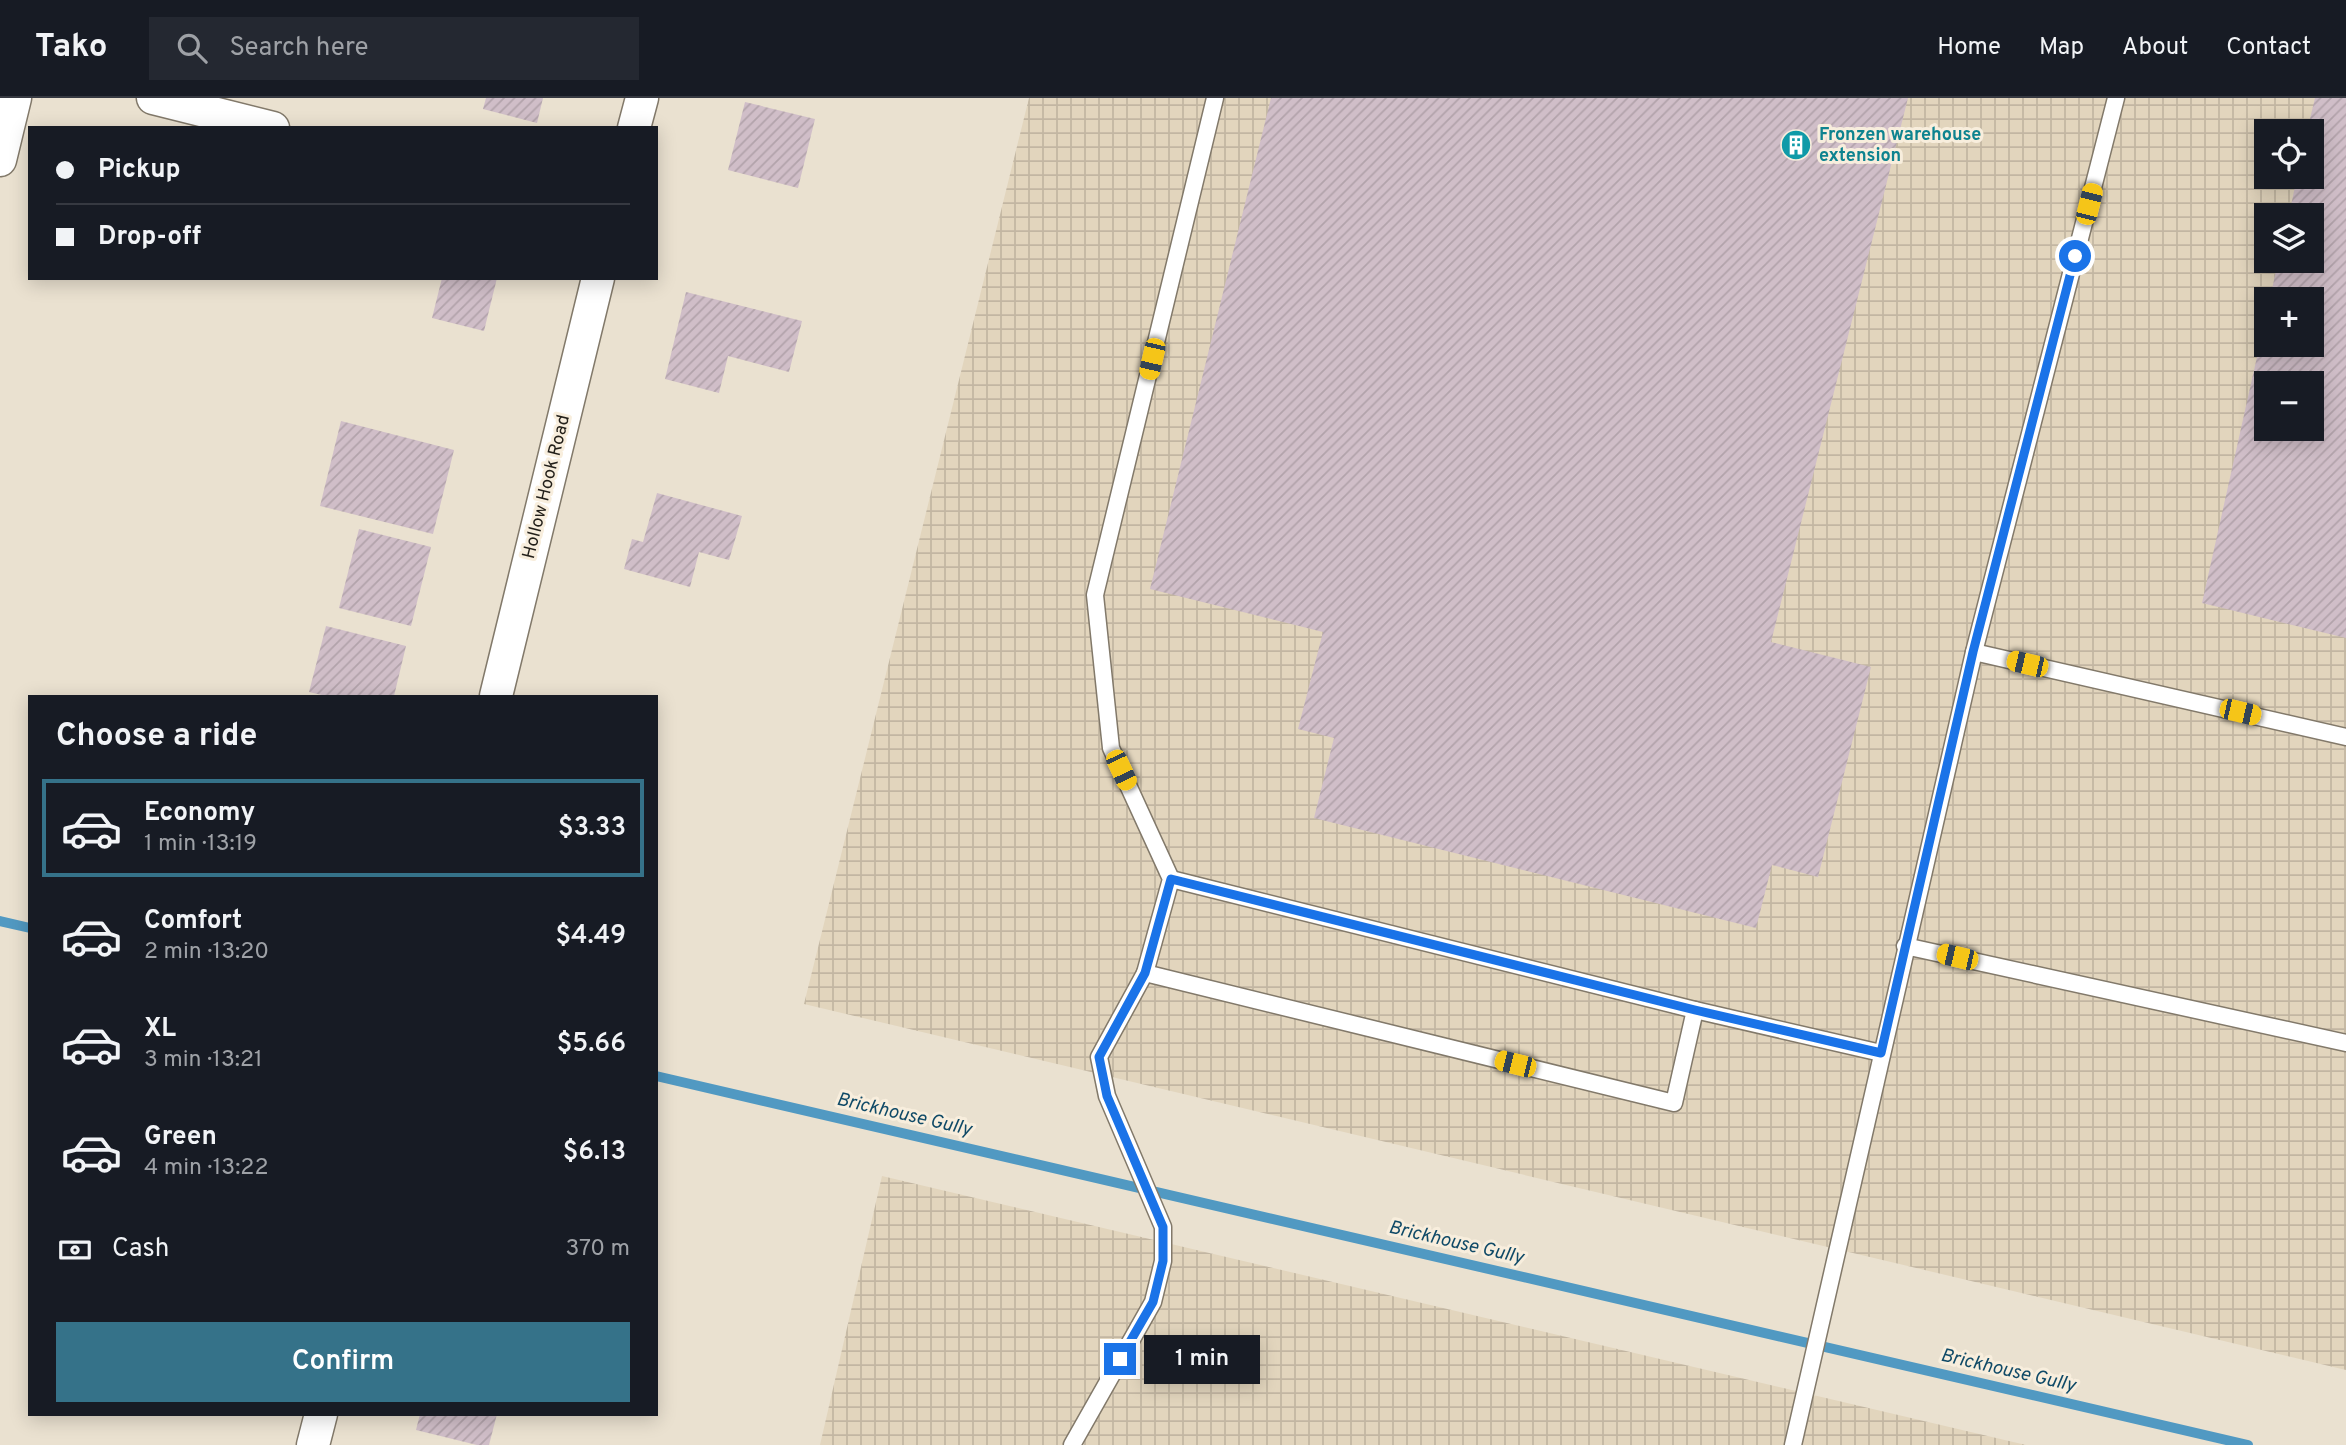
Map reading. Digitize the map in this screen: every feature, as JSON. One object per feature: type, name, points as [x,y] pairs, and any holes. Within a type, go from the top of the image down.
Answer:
[{"type":"street","points":[[0,160],[15,98]]},
{"type":"street","points":[[153,98],[265,126]]},
{"type":"street","points":[[635,126],[642,98]]},
{"type":"street","name":"Hollow Hook Road","points":[[496,695],[598,280]]},
{"type":"street","points":[[313,1445],[320,1416]]},
{"type":"lane","points":[[1073,1445],[1153,1302],[1163,1261],[1163,1227],[1107,1096],[1099,1057],[1145,973],[1171,879],[1111,748],[1095,595],[1214,98]]},
{"type":"lane","points":[[1793,1445],[1973,652],[2116,98]]},
{"type":"lane","points":[[1973,652],[2346,737]]},
{"type":"lane","points":[[1171,879],[1695,1010],[1881,1053]]},
{"type":"lane","points":[[1905,946],[2346,1043]]},
{"type":"lane","points":[[1145,973],[1674,1103],[1695,1010]]},
{"type":"shaded area","points":[[1029,98],[2346,98],[2346,1370],[804,1004]]},
{"type":"shaded area","points":[[882,1176],[2026,1445],[820,1445]]},
{"type":"building","points":[[486,98],[543,98],[537,123],[483,109]]},
{"type":"building","points":[[1271,98],[1908,98],[1771,642],[1871,667],[1818,877],[1772,865],[1756,928],[1314,818],[1334,738],[1298,729],[1323,632],[1150,589]]},
{"type":"building","points":[[2315,98],[2346,98],[2346,638],[2202,603],[2257,357],[2324,357],[2324,287],[2273,287],[2275,273],[2324,273],[2324,203],[2292,203],[2294,189],[2324,189],[2324,119],[2310,119]]},
{"type":"building","points":[[745,102],[815,119],[798,188],[728,170]]},
{"type":"building","points":[[442,280],[497,280],[484,331],[432,318]]},
{"type":"building","points":[[686,292],[802,321],[789,372],[728,356],[719,393],[665,379]]},
{"type":"building","points":[[341,421],[454,450],[433,534],[320,506]]},
{"type":"building","points":[[657,493],[742,516],[729,560],[699,552],[690,587],[624,569],[632,539],[643,542]]},
{"type":"building","points":[[359,529],[431,547],[411,626],[339,608]]},
{"type":"building","points":[[326,626],[406,646],[394,695],[322,695],[309,692]]},
{"type":"building","points":[[420,1416],[496,1416],[489,1445],[477,1445],[416,1430]]},
{"type":"waterway","name":"Brickhouse Gully","points":[[0,921],[28,928]]},
{"type":"waterway","name":"Brickhouse Gully","points":[[658,1076],[2248,1445]]},
{"type":"place","name":"Fronzen warehouse extension","points":[[1796,145]]},
{"type":"route","points":[[1120,1359],[1153,1302],[1163,1261],[1163,1227],[1107,1096],[1099,1057],[1145,973],[1171,879],[1695,1010],[1881,1053],[1973,652],[2075,256]]}]
